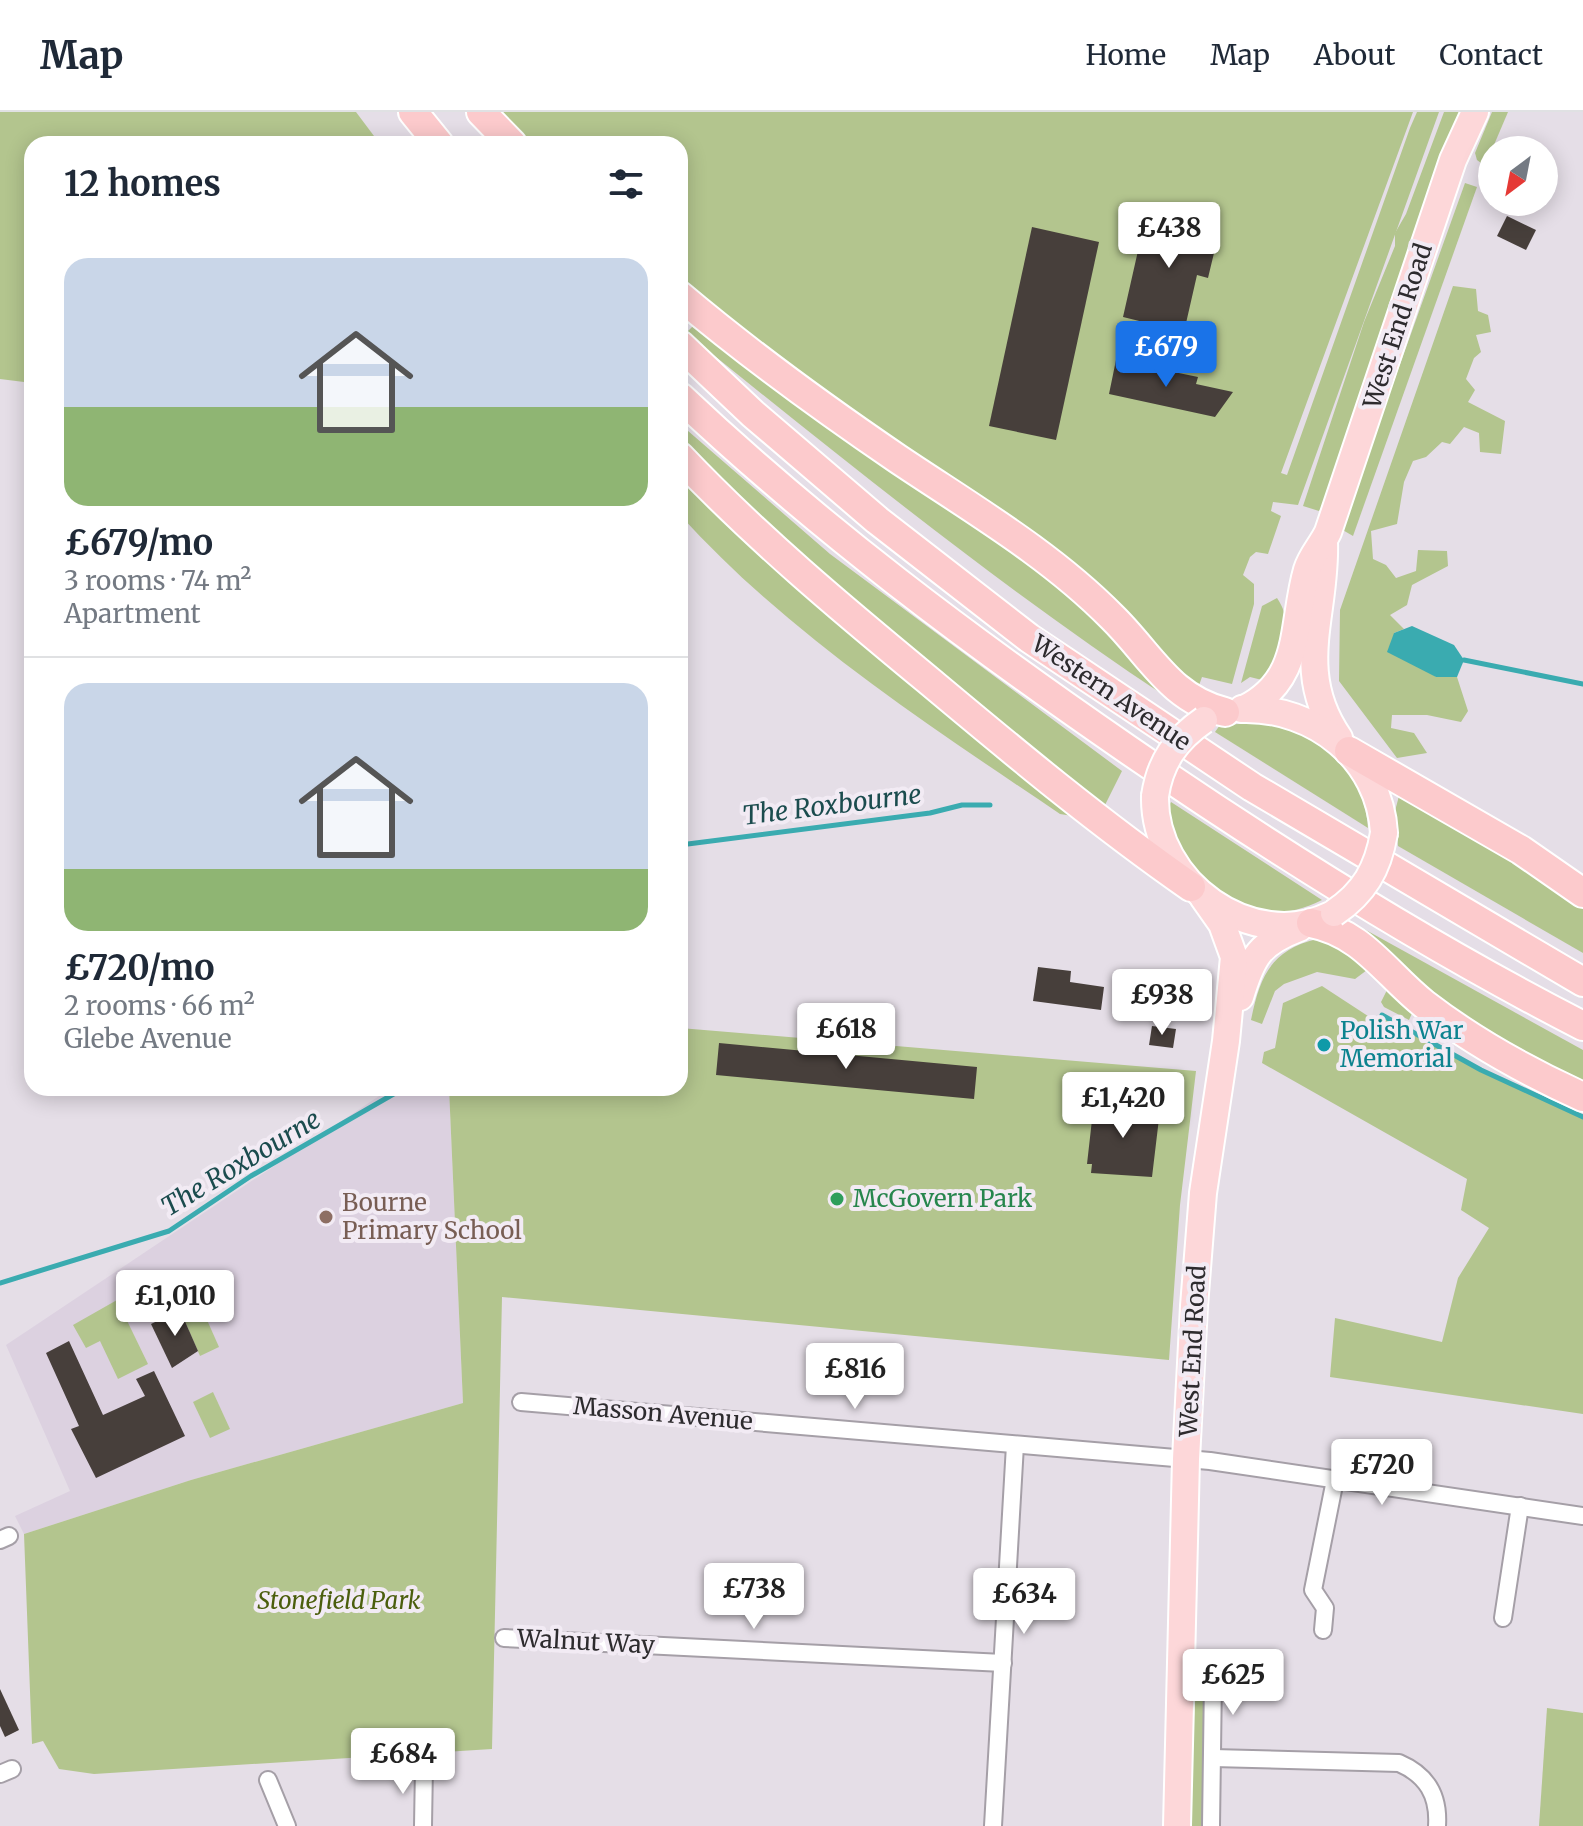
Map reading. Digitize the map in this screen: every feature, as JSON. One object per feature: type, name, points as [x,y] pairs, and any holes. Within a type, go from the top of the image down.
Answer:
[{"type":"highway","points":[[402,112],[418,136]]},
{"type":"highway","points":[[413,112],[432,136]]},
{"type":"highway","points":[[465,112],[485,136]]},
{"type":"highway","points":[[481,112],[504,136]]},
{"type":"highway","points":[[688,303],[763,365],[1047,561],[1112,616],[1175,689],[1204,707],[1224,714]]},
{"type":"highway","name":"Western Avenue","points":[[688,353],[753,414],[877,520],[1029,638],[1252,787],[1583,982]]},
{"type":"highway","name":"Western Avenue","points":[[688,405],[745,459],[854,550],[1004,665],[1225,816],[1319,875],[1583,1026]]},
{"type":"highway","points":[[688,465],[818,588],[1098,822],[1197,892]]},
{"type":"highway","points":[[1346,748],[1521,850],[1583,893]]},
{"type":"highway","points":[[1317,921],[1347,934],[1424,1004],[1530,1071],[1583,1097]]},
{"type":"main road","name":"West End Road","points":[[1224,714],[1267,694],[1284,675],[1292,652],[1308,565],[1324,541],[1453,160],[1475,112]]},
{"type":"main road","name":"West End Road","points":[[1324,541],[1326,571],[1312,653],[1316,686],[1327,720],[1346,748]]},
{"type":"main road","points":[[1224,714],[1297,717],[1346,748],[1366,774],[1380,805],[1384,833],[1370,878],[1348,904],[1317,921],[1245,919],[1197,892],[1162,839],[1155,796],[1158,778],[1175,744],[1224,714]]},
{"type":"main road","name":"West End Road","points":[[1177,1826],[1186,1459],[1203,1193],[1226,1041],[1234,957],[1222,924],[1197,892]]},
{"type":"main road","name":"West End Road","points":[[1226,1041],[1248,971],[1261,949],[1274,937],[1317,921]]},
{"type":"street","name":"Masson Avenue","points":[[521,1402],[1186,1459],[1583,1516]]},
{"type":"street","points":[[993,1826],[1015,1445]]},
{"type":"street","points":[[1323,1630],[1325,1608],[1313,1590],[1335,1480]]},
{"type":"street","points":[[1503,1618],[1520,1506]]},
{"type":"street","name":"Walnut Way","points":[[504,1638],[1003,1663]]},
{"type":"street","points":[[1181,1663],[1209,1667],[1213,1678],[1211,1826]]},
{"type":"street","points":[[1213,1758],[1399,1763],[1413,1769],[1436,1796],[1437,1826]]},
{"type":"street","points":[[423,1826],[424,1766]]},
{"type":"street","points":[[268,1780],[287,1826]]},
{"type":"shaded area","name":"Bourne Primary School","points":[[379,1096],[449,1096],[463,1403],[191,1480],[24,1534],[15,1516],[70,1491],[6,1345]]},
{"type":"green space","points":[[0,112],[356,112],[374,136],[24,136],[24,382],[0,379]]},
{"type":"green space","points":[[496,112],[1413,112],[1281,473],[1287,475],[1410,128],[1417,112],[1439,112],[1298,505],[1273,502],[1271,511],[1281,516],[1268,554],[1256,552],[1250,557],[1243,575],[1254,584],[1254,604],[1232,684],[1202,677],[1197,691],[688,291],[688,136],[519,136]]},
{"type":"green space","points":[[1444,112],[1466,112],[1326,502],[1319,511],[1303,506],[1364,322],[1395,246],[1395,233],[1406,214]]},
{"type":"green space","points":[[1492,112],[1508,112],[1498,136],[1482,136]]},
{"type":"green space","points":[[1465,183],[1477,187],[1353,536],[1341,529]]},
{"type":"green space","points":[[1453,286],[1476,289],[1478,311],[1488,315],[1491,332],[1476,335],[1481,352],[1474,358],[1466,379],[1475,390],[1468,402],[1505,421],[1501,454],[1480,452],[1479,433],[1464,427],[1450,444],[1442,442],[1426,457],[1413,461],[1404,482],[1397,524],[1371,531],[1373,559],[1386,565],[1396,578],[1416,571],[1418,550],[1447,551],[1448,566],[1412,585],[1407,605],[1390,615],[1404,629],[1394,633],[1436,677],[1457,677],[1468,711],[1461,722],[1427,715],[1392,715],[1391,728],[1414,733],[1427,753],[1397,758],[1339,681],[1340,610]]},
{"type":"green space","points":[[696,323],[1005,544],[1129,648],[1168,698],[983,567],[804,428],[688,335]]},
{"type":"green space","points":[[688,431],[830,554],[1122,771],[1101,813],[827,587],[688,454]]},
{"type":"green space","points":[[688,483],[824,610],[1079,817],[1060,814],[861,676],[813,639],[722,559],[688,523]]},
{"type":"green space","points":[[1277,598],[1286,619],[1280,650],[1266,681],[1250,677],[1241,683],[1262,606]]},
{"type":"green space","points":[[1258,723],[1299,734],[1333,755],[1357,787],[1365,807],[1368,828],[1215,732],[1220,725]]},
{"type":"green space","points":[[1399,796],[1413,799],[1501,848],[1583,907],[1583,953],[1398,846],[1395,811]]},
{"type":"green space","points":[[1171,802],[1322,900],[1286,912],[1270,912],[1241,904],[1193,879],[1166,811]]},
{"type":"green space","points":[[1364,929],[1583,1050],[1583,1087],[1467,1017],[1414,976]]},
{"type":"green space","points":[[1317,939],[1342,944],[1414,1009],[1409,1020],[1384,1007],[1381,1002],[1387,990],[1367,970],[1355,979],[1317,972],[1284,984],[1275,991],[1262,1024],[1251,1020],[1259,990],[1270,967],[1289,950]]},
{"type":"green space","points":[[1322,986],[1371,1018],[1371,1024],[1382,1015],[1481,1070],[1583,1117],[1583,1414],[1330,1377],[1335,1318],[1442,1342],[1458,1278],[1489,1228],[1461,1210],[1467,1179],[1262,1063],[1264,1052],[1275,1048],[1283,1003]]},
{"type":"green space","name":"Stonefield Park","points":[[688,1029],[1196,1071],[1180,1205],[1169,1360],[502,1297],[492,1749],[94,1774],[59,1769],[43,1741],[32,1744],[24,1534],[191,1480],[463,1403],[449,1096],[688,1096]]},
{"type":"green space","points":[[117,1300],[148,1364],[118,1379],[100,1341],[86,1348],[73,1325]]},
{"type":"green space","points":[[199,1302],[219,1347],[200,1356],[180,1310]]},
{"type":"green space","points":[[213,1392],[230,1429],[210,1438],[193,1402]]},
{"type":"green space","points":[[1199,1672],[1206,1677],[1202,1826],[1187,1826],[1193,1676]]},
{"type":"green space","points":[[1547,1708],[1583,1713],[1583,1826],[1539,1826]]},
{"type":"water","points":[[1412,626],[1454,645],[1464,660],[1457,677],[1436,677],[1387,652],[1394,633]]},
{"type":"building","points":[[1147,211],[1220,228],[1208,278],[1197,275],[1184,332],[1123,317]]},
{"type":"building","points":[[1507,216],[1536,230],[1526,250],[1497,236]]},
{"type":"building","points":[[1032,227],[1099,242],[1056,440],[989,426]]},
{"type":"building","points":[[1116,360],[1198,377],[1196,384],[1233,392],[1215,417],[1109,394]]},
{"type":"building","points":[[1038,967],[1071,971],[1070,982],[1104,987],[1101,1010],[1033,1001]]},
{"type":"building","points":[[1152,1026],[1176,1029],[1173,1048],[1149,1045]]},
{"type":"building","points":[[719,1043],[977,1067],[974,1099],[716,1075]]},
{"type":"building","points":[[1094,1102],[1160,1110],[1152,1177],[1091,1173],[1092,1164],[1087,1164]]},
{"type":"building","points":[[180,1310],[198,1351],[172,1368],[151,1324]]},
{"type":"building","points":[[69,1341],[103,1415],[145,1396],[136,1379],[154,1371],[185,1436],[96,1478],[71,1429],[79,1426],[46,1353]]},
{"type":"building","points":[[0,1689],[19,1730],[5,1737],[0,1726]]},
{"type":"waterway","points":[[1464,660],[1583,684]]},
{"type":"waterway","name":"The Roxbourne","points":[[688,844],[930,813],[962,805],[990,805]]},
{"type":"waterway","name":"The Roxbourne","points":[[1382,1015],[1481,1070],[1583,1117]]},
{"type":"waterway","name":"The Roxbourne","points":[[0,1283],[169,1231],[251,1176],[390,1096]]},
{"type":"place","name":"Polish War Memorial","points":[[1324,1045]]},
{"type":"place","name":"McGovern Park","points":[[837,1199]]},
{"type":"place","name":"Bourne Primary School","points":[[326,1217]]}]
